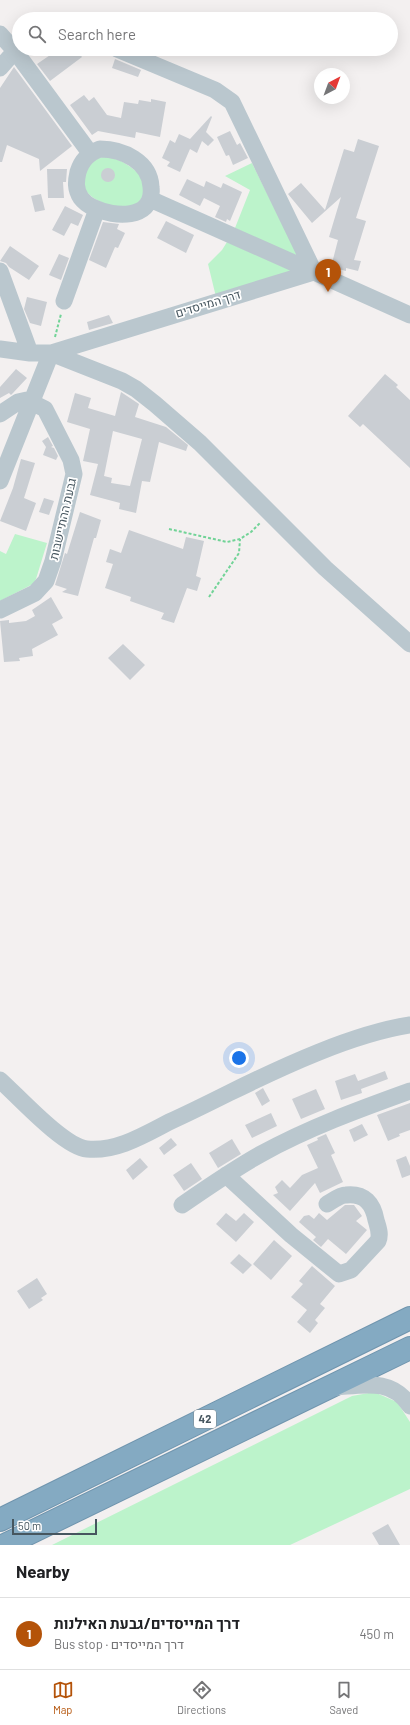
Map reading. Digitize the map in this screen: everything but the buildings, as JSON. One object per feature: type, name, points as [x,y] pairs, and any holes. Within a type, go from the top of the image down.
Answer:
[{"type":"highway","name":"42","points":[[0,1520],[410,1318]]},
{"type":"highway","name":"42","points":[[5,1545],[410,1348]]},
{"type":"street","points":[[0,34],[12,45]]},
{"type":"street","points":[[0,68],[12,55]]},
{"type":"street","points":[[22,56],[90,153]]},
{"type":"street","points":[[134,56],[215,90],[232,102],[314,272]]},
{"type":"street","points":[[100,149],[109,149],[127,155],[138,162],[148,173],[152,191],[150,199],[144,209],[129,214],[109,213],[88,204],[82,199],[77,190],[76,181],[82,161],[90,153],[100,149]]},
{"type":"street","points":[[150,199],[373,297],[410,315]]},
{"type":"street","points":[[64,301],[97,209]]},
{"type":"street","points":[[0,271],[30,354]]},
{"type":"street","name":"דרך המייסדים","points":[[0,349],[30,354],[51,353],[314,272]]},
{"type":"street","points":[[0,481],[51,353],[108,374],[136,389],[200,442],[325,568],[410,644]]},
{"type":"street","points":[[0,414],[18,402],[27,400],[32,402]]},
{"type":"street","name":"גבעת ההתיישבות","points":[[0,610],[35,593],[46,581],[53,561],[74,474],[71,460],[45,409],[32,402]]},
{"type":"street","points":[[0,1080],[60,1135],[74,1145],[86,1149],[110,1148],[135,1139],[252,1082],[316,1054],[361,1038],[410,1025]]},
{"type":"street","points":[[182,1205],[260,1154],[347,1115],[410,1091]]},
{"type":"street","points":[[226,1175],[291,1235],[339,1274],[351,1270],[378,1241],[380,1236],[374,1208],[366,1200],[356,1195],[345,1194],[326,1204]]},
{"type":"street","points":[[328,1388],[366,1384],[383,1386],[398,1392],[410,1406]]},
{"type":"path","points":[[51,353],[64,301]]},
{"type":"path","points":[[169,529],[227,542],[240,539],[258,526],[264,514],[265,507]]},
{"type":"path","points":[[209,597],[239,554],[240,539]]},
{"type":"green space","points":[[106,157],[126,164],[143,178],[143,194],[141,199],[136,204],[122,207],[113,206],[97,200],[86,191],[84,187],[84,178],[90,164],[98,158]]},
{"type":"green space","points":[[252,163],[300,260],[235,228],[250,190],[225,176]]},
{"type":"green space","points":[[227,242],[295,272],[216,297],[208,264],[222,250]]},
{"type":"green space","points":[[15,534],[47,543],[36,579],[33,584],[0,601],[0,551],[6,554]]},
{"type":"green space","points":[[374,1392],[397,1402],[410,1422],[410,1489],[290,1545],[52,1545],[352,1396]]},
{"type":"place","name":"דרך המייסדים/גבעת האילנות","points":[[328,292]]}]
